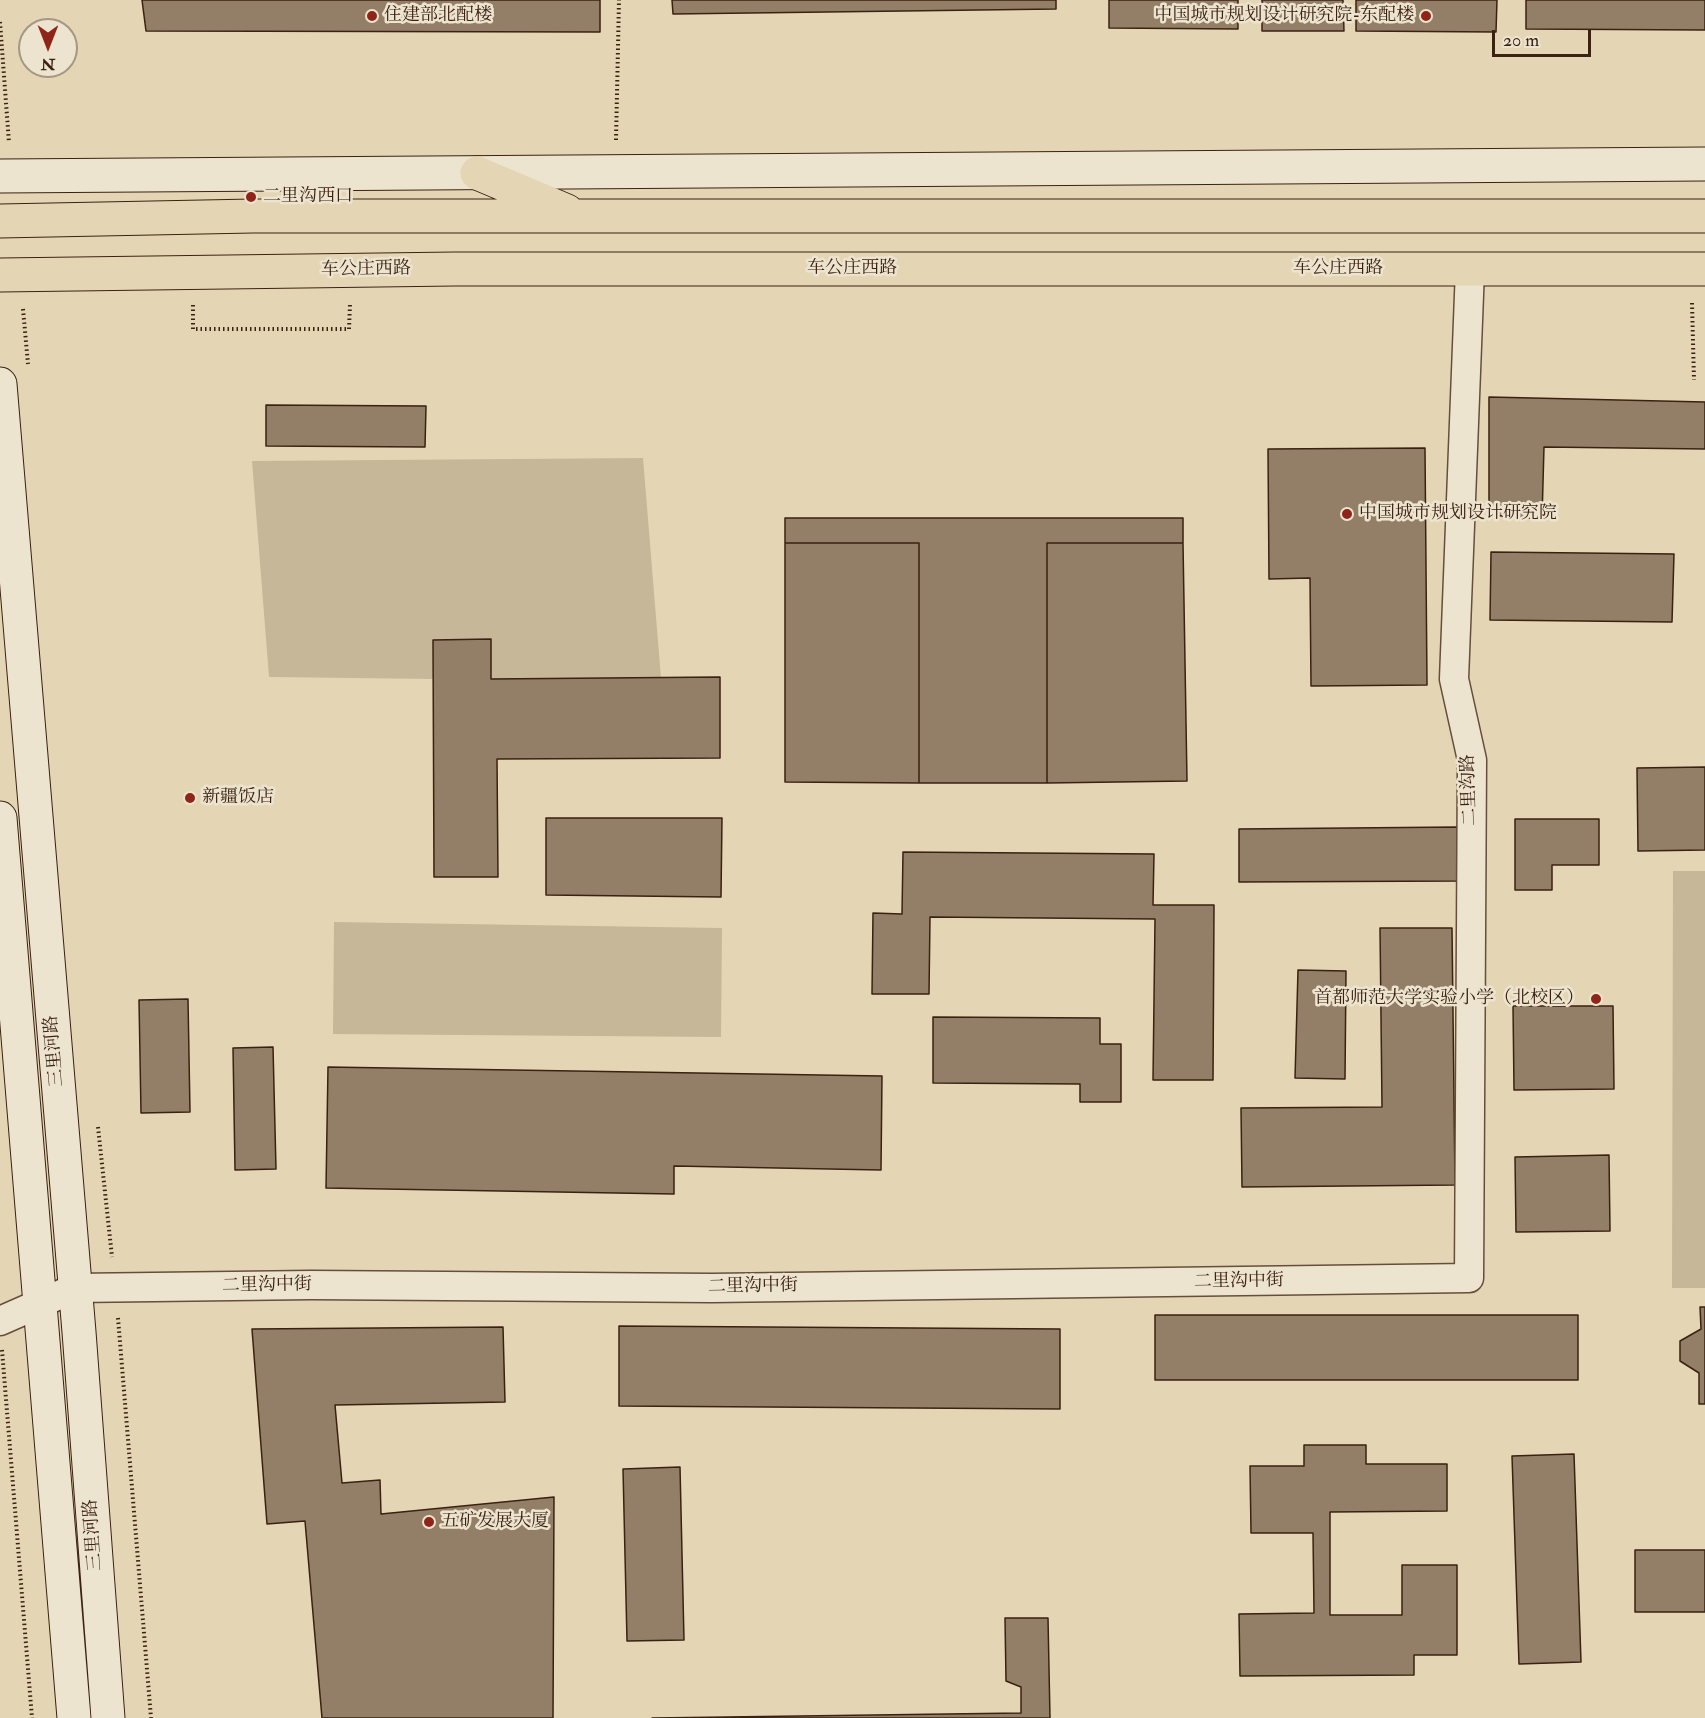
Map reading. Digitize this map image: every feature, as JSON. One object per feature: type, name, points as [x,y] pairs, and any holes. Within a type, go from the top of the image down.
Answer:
[{"type":"main road","points":[[0,177],[1705,164]]},
{"type":"main road","points":[[477,173],[579,216]]},
{"type":"main road","points":[[0,220],[253,216],[1705,216]]},
{"type":"main road","name":"车公庄西路","points":[[0,275],[352,270],[1705,268]]},
{"type":"main road","name":"三里河路","points":[[0,384],[75,1288],[108,1718]]},
{"type":"main road","name":"三里河路","points":[[0,818],[74,1718]]},
{"type":"street","name":"二里沟路","points":[[1468,1278],[1472,760],[1454,679],[1470,268]]},
{"type":"street","name":"二里沟中街","points":[[0,1321],[75,1288],[311,1285],[712,1288],[1468,1278]]},
{"type":"path","points":[[616,148],[619,0]]},
{"type":"path","points":[[194,272],[193,329],[349,329],[352,270]]},
{"type":"path","points":[[0,1321],[32,1718]]},
{"type":"shaded area","points":[[643,458],[661,678],[491,679],[490,639],[433,640],[433,679],[269,677],[252,461]]},
{"type":"shaded area","points":[[1673,871],[1705,871],[1705,1288],[1672,1288]]},
{"type":"shaded area","points":[[334,922],[722,928],[721,1037],[333,1034]]},
{"type":"building","name":"住建部北配楼","points":[[142,0],[600,0],[600,32],[146,31]]},
{"type":"building","points":[[672,0],[1056,0],[1056,9],[673,14]]},
{"type":"building","points":[[1109,0],[1238,0],[1238,29],[1109,28]]},
{"type":"building","points":[[1262,0],[1343,0],[1344,31],[1262,31]]},
{"type":"building","name":"中国城市规划设计研究院-东配楼","points":[[1356,0],[1497,0],[1496,32],[1356,31]]},
{"type":"building","points":[[1526,0],[1705,0],[1705,30],[1526,29]]},
{"type":"building","points":[[1489,397],[1705,402],[1705,449],[1544,447],[1542,519],[1489,515]]},
{"type":"building","points":[[266,405],[426,406],[425,447],[266,446]]},
{"type":"building","name":"中国城市规划设计研究院","points":[[1425,448],[1427,685],[1311,686],[1310,578],[1269,579],[1268,449]]},
{"type":"building","points":[[785,518],[1183,518],[1183,543],[1047,543],[1047,783],[919,783],[919,543],[785,543]]},
{"type":"building","points":[[785,543],[919,543],[919,783],[785,782]]},
{"type":"building","points":[[1047,543],[1183,543],[1187,781],[1047,783]]},
{"type":"building","points":[[1491,552],[1674,554],[1672,622],[1490,620]]},
{"type":"building","points":[[491,639],[491,679],[720,677],[720,758],[497,759],[498,877],[434,877],[433,640]]},
{"type":"building","points":[[1705,767],[1705,850],[1638,851],[1637,768]]},
{"type":"building","points":[[546,818],[722,818],[721,897],[546,895]]},
{"type":"building","points":[[1515,819],[1599,819],[1599,865],[1552,865],[1552,890],[1515,890]]},
{"type":"building","points":[[1458,827],[1459,881],[1239,882],[1239,829]]},
{"type":"building","points":[[903,852],[1154,854],[1153,905],[1214,905],[1213,1080],[1153,1080],[1155,919],[930,917],[929,994],[872,994],[873,913],[902,914]]},
{"type":"building","points":[[1380,928],[1452,928],[1455,1185],[1242,1187],[1241,1108],[1382,1107]]},
{"type":"building","points":[[1298,970],[1346,971],[1345,1079],[1295,1078]]},
{"type":"building","points":[[188,999],[190,1112],[141,1113],[139,1000]]},
{"type":"building","points":[[1513,1006],[1613,1006],[1614,1089],[1514,1090]]},
{"type":"building","points":[[933,1017],[1100,1018],[1100,1044],[1121,1044],[1121,1102],[1080,1102],[1080,1084],[933,1083]]},
{"type":"building","points":[[273,1047],[276,1169],[235,1170],[233,1048]]},
{"type":"building","points":[[328,1067],[882,1076],[881,1170],[674,1166],[674,1194],[326,1188]]},
{"type":"building","points":[[1609,1155],[1610,1231],[1516,1232],[1515,1157]]},
{"type":"building","points":[[1700,1307],[1705,1307],[1705,1404],[1699,1404],[1699,1373],[1680,1361],[1680,1341],[1701,1329]]},
{"type":"building","points":[[1155,1315],[1578,1315],[1578,1380],[1155,1380]]},
{"type":"building","points":[[619,1326],[1060,1329],[1060,1409],[619,1406]]},
{"type":"building","name":"五矿发展大厦","points":[[503,1327],[505,1402],[335,1405],[342,1483],[380,1480],[381,1514],[554,1497],[553,1718],[322,1718],[305,1521],[267,1524],[252,1329]]},
{"type":"building","points":[[1304,1445],[1366,1445],[1366,1464],[1447,1464],[1447,1511],[1330,1512],[1330,1615],[1402,1615],[1402,1565],[1457,1565],[1457,1655],[1414,1655],[1414,1675],[1240,1676],[1239,1614],[1314,1613],[1313,1533],[1251,1533],[1250,1466],[1304,1466]]},
{"type":"building","points":[[1574,1454],[1581,1662],[1519,1664],[1512,1456]]},
{"type":"building","points":[[680,1467],[684,1640],[627,1641],[623,1469]]},
{"type":"building","points":[[1635,1550],[1705,1550],[1705,1612],[1635,1612]]},
{"type":"building","points":[[1005,1618],[1048,1618],[1050,1718],[652,1718],[1021,1713],[1021,1687],[1006,1681]]},
{"type":"place","name":"住建部北配楼","points":[[372,16]]},
{"type":"place","name":"中国城市规划设计研究院-东配楼","points":[[1426,16]]},
{"type":"place","name":"二里沟西口","points":[[251,197]]},
{"type":"place","name":"中国城市规划设计研究院","points":[[1347,514]]},
{"type":"place","name":"新疆饭店","points":[[190,798]]},
{"type":"place","name":"首都师范大学实验小学（北校区）","points":[[1596,999]]},
{"type":"place","name":"五矿发展大厦","points":[[429,1522]]}]
